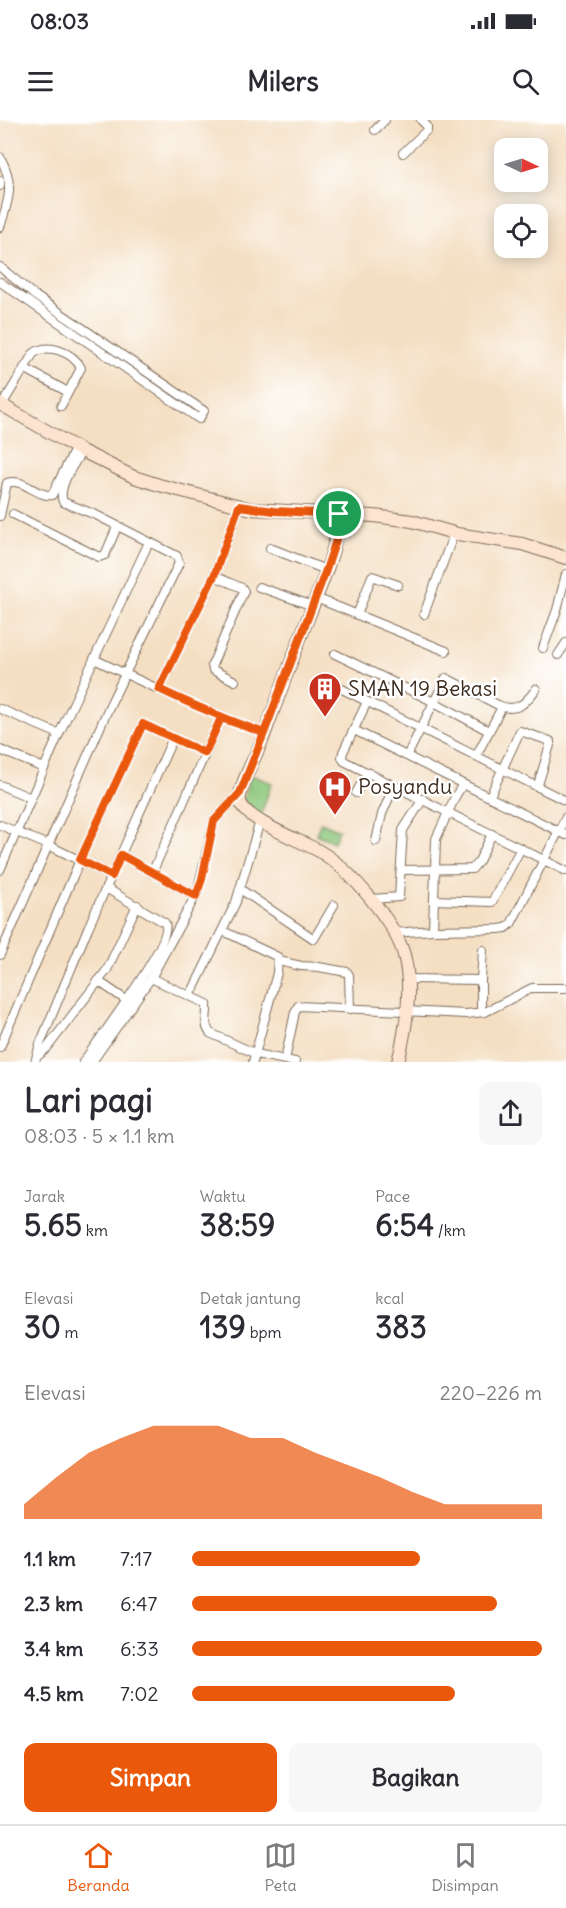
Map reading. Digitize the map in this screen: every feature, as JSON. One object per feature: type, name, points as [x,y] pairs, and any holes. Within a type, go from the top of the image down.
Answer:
[{"type":"main road","points":[[1,404],[79,449],[145,481],[239,506],[274,511],[402,519],[454,533],[513,542],[566,558]]},
{"type":"main road","points":[[339,514],[338,534],[326,570],[240,793],[241,803],[260,821],[334,860],[372,899],[394,933],[406,960],[407,979],[406,1012],[398,1062]]},
{"type":"street","points":[[375,130],[385,120]]},
{"type":"street","points":[[403,153],[427,129],[421,120]]},
{"type":"street","points":[[0,157],[8,172],[10,182],[9,199],[0,227]]},
{"type":"street","points":[[0,267],[31,298],[199,419],[204,411],[31,298],[0,282]]},
{"type":"street","points":[[1,404],[38,350],[58,349],[80,365],[80,370],[61,406]]},
{"type":"street","points":[[24,368],[68,392]]},
{"type":"street","points":[[0,516],[7,483],[16,481],[45,495],[52,495],[79,449]]},
{"type":"street","points":[[0,955],[124,675],[179,563],[177,556],[96,515],[63,502],[61,499],[66,481],[79,449]]},
{"type":"street","points":[[159,689],[214,576],[239,506]]},
{"type":"street","points":[[13,514],[99,557],[105,555],[117,527]]},
{"type":"street","points":[[424,614],[454,533]]},
{"type":"street","points":[[0,868],[59,734],[149,542]]},
{"type":"street","points":[[270,548],[326,570]]},
{"type":"street","points":[[214,576],[244,591],[213,664],[213,670],[235,681]]},
{"type":"street","points":[[357,615],[372,576],[398,585]]},
{"type":"street","points":[[543,648],[565,580]]},
{"type":"street","points":[[259,587],[357,615],[446,651]]},
{"type":"street","points":[[558,655],[566,643]]},
{"type":"street","points":[[335,654],[489,731]]},
{"type":"street","points":[[94,659],[124,675],[221,718],[264,733]]},
{"type":"street","points":[[406,756],[446,678],[502,707],[516,708],[525,704],[536,689]]},
{"type":"street","points":[[322,679],[566,801]]},
{"type":"street","points":[[367,702],[342,757],[349,764],[566,871]]},
{"type":"street","points":[[476,756],[502,707]]},
{"type":"street","points":[[0,710],[59,734]]},
{"type":"street","points":[[152,873],[221,718]]},
{"type":"street","points":[[0,1047],[80,860],[143,724],[205,753]]},
{"type":"street","points":[[354,729],[562,833]]},
{"type":"street","points":[[490,796],[520,731],[547,739],[550,745],[538,785]]},
{"type":"street","points":[[37,1059],[40,1044],[106,888],[173,738]]},
{"type":"street","points":[[0,750],[44,768]]},
{"type":"street","points":[[356,793],[368,772]]},
{"type":"street","points":[[433,930],[436,839],[463,784]]},
{"type":"street","points":[[0,785],[30,798]]},
{"type":"street","points":[[376,841],[382,814],[394,786]]},
{"type":"street","points":[[92,1062],[151,978],[196,896],[202,879],[214,821],[240,793]]},
{"type":"street","points":[[372,899],[399,897],[403,830],[423,799]]},
{"type":"street","points":[[394,933],[506,928],[511,924],[544,860],[562,833],[566,817]]},
{"type":"street","points":[[190,996],[223,931],[240,889],[260,821]]},
{"type":"street","points":[[0,825],[112,876]]},
{"type":"street","points":[[402,870],[472,869],[479,861],[492,834]]},
{"type":"street","points":[[434,900],[492,902],[521,848]]},
{"type":"street","points":[[121,855],[196,896]]},
{"type":"street","points":[[83,1062],[155,957],[167,930],[165,922],[106,888]]},
{"type":"street","points":[[240,889],[314,939],[334,905]]},
{"type":"street","points":[[37,1059],[113,959],[137,905]]},
{"type":"street","points":[[223,931],[276,956],[279,961],[254,1058]]},
{"type":"street","points":[[481,1007],[483,950]]},
{"type":"street","points":[[279,961],[347,972],[350,1009]]},
{"type":"street","points":[[151,978],[207,1004],[206,1028],[210,1033],[254,1058],[295,1062]]},
{"type":"street","points":[[407,979],[482,980]]},
{"type":"street","points":[[98,981],[126,1000]]},
{"type":"street","points":[[285,1060],[298,1006],[466,1014],[485,1012],[532,988],[566,988]]},
{"type":"green space","points":[[250,775],[272,783],[260,816],[243,802]]},
{"type":"green space","points":[[321,822],[339,830],[334,842],[316,834]]},
{"type":"place","name":"SMAN 19 Bekasi","points":[[325,718]]},
{"type":"place","name":"Posyandu","points":[[335,816]]},
{"type":"route","points":[[339,514],[274,511],[239,506],[214,576],[159,689],[221,718],[253,729],[264,733],[240,793],[214,821],[202,879],[196,896],[121,855],[112,876],[80,860],[143,724],[205,753],[221,718],[264,733],[326,570],[338,534],[339,514]]}]
